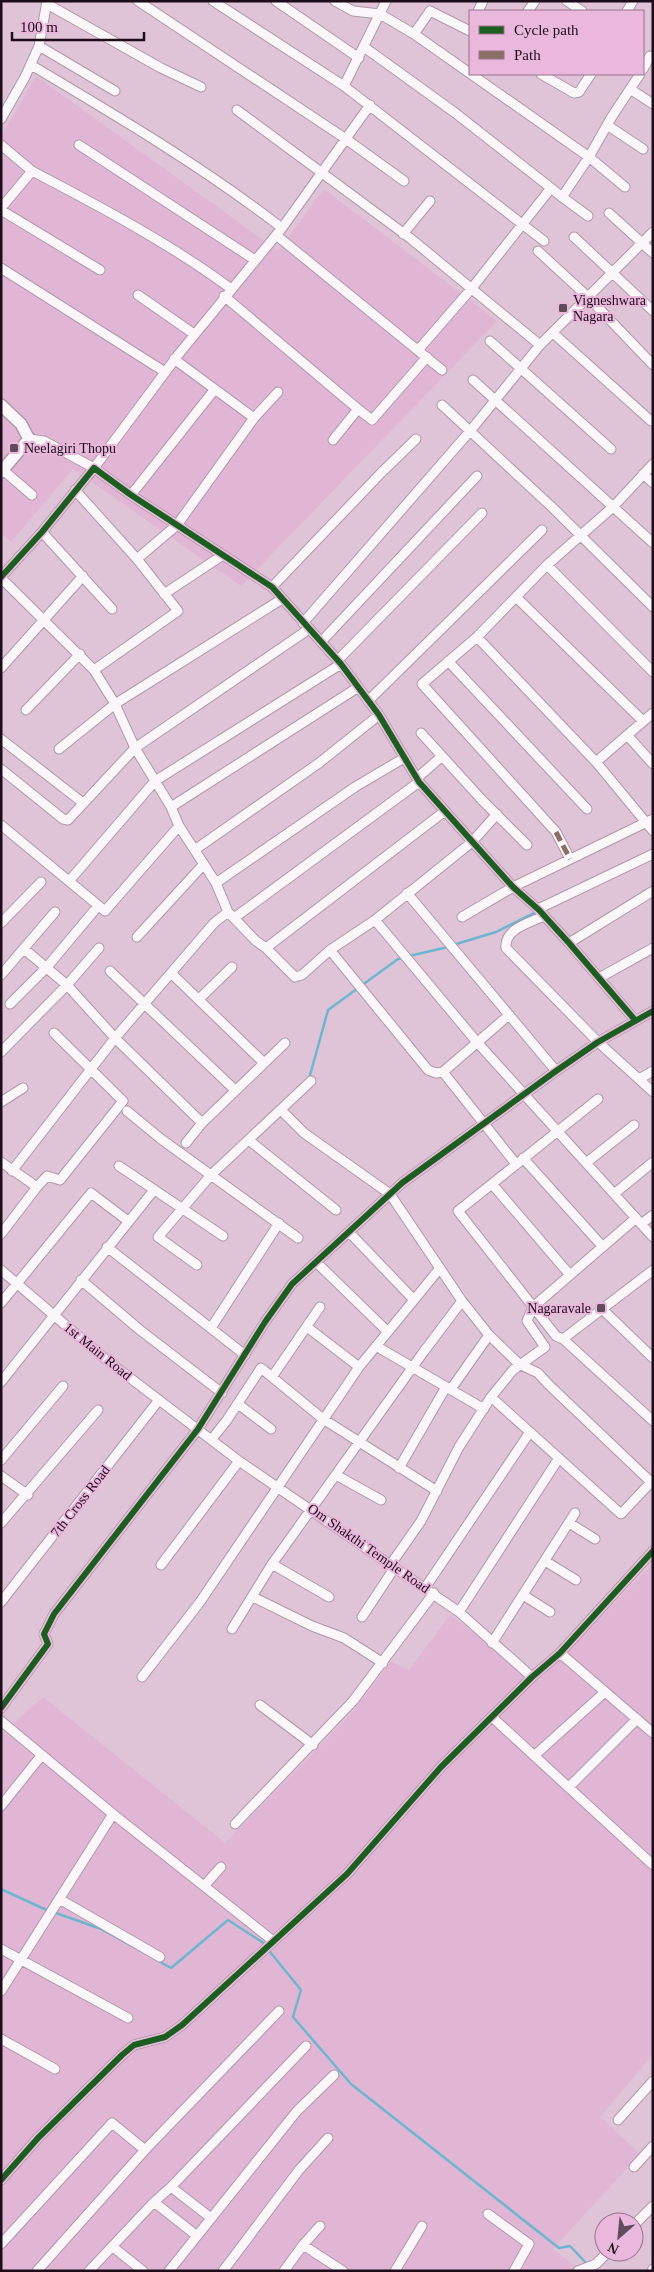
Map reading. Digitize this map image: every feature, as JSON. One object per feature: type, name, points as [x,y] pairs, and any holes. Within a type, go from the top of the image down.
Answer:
[{"type":"main road","points":[[1,405],[21,424],[29,439],[2,471]]},
{"type":"street","points":[[138,1],[346,139],[404,181]]},
{"type":"street","points":[[213,1],[344,86],[544,242]]},
{"type":"street","points":[[276,1],[359,58]]},
{"type":"street","points":[[335,1],[353,11],[380,14],[414,34],[469,73]]},
{"type":"street","points":[[353,11],[356,1]]},
{"type":"street","points":[[344,86],[386,1]]},
{"type":"street","points":[[1,119],[31,65],[39,46],[47,2],[161,68],[201,87]]},
{"type":"street","points":[[414,34],[430,11],[469,30]]},
{"type":"street","points":[[39,46],[115,91]]},
{"type":"street","points":[[364,47],[454,112],[588,216]]},
{"type":"street","points":[[644,67],[650,56]]},
{"type":"street","points":[[31,65],[116,115],[222,183],[442,370]]},
{"type":"street","points":[[471,75],[589,157],[625,187]]},
{"type":"street","points":[[543,75],[574,94],[579,92],[590,75]]},
{"type":"street","points":[[562,197],[639,75]]},
{"type":"street","points":[[630,89],[653,104]]},
{"type":"street","points":[[370,105],[279,232],[227,292],[174,359],[94,468],[42,532],[1,577],[94,670],[115,704],[135,748],[171,807],[179,826],[196,849],[203,865],[216,882],[231,915],[256,941],[295,976],[302,975],[330,950],[375,920],[472,842],[496,814]]},
{"type":"street","points":[[238,110],[323,172],[403,234],[540,345]]},
{"type":"street","points":[[607,125],[643,149]]},
{"type":"street","points":[[1,145],[32,171],[89,200],[210,273],[227,292],[372,420],[427,357]]},
{"type":"street","points":[[79,145],[255,260]]},
{"type":"street","points":[[32,171],[1,209],[100,270]]},
{"type":"street","points":[[419,350],[472,288],[551,188]]},
{"type":"street","points":[[403,234],[430,201]]},
{"type":"street","points":[[610,213],[653,253]]},
{"type":"street","points":[[1,769],[63,819],[68,820],[135,748],[306,626],[540,345],[653,232]]},
{"type":"street","points":[[574,237],[653,311]]},
{"type":"street","points":[[538,251],[588,297],[653,365]]},
{"type":"street","points":[[1,268],[165,372]]},
{"type":"street","points":[[138,295],[194,334]]},
{"type":"street","points":[[553,333],[651,421]]},
{"type":"street","points":[[490,341],[611,449]]},
{"type":"street","points":[[174,359],[254,418]]},
{"type":"street","points":[[473,380],[653,543]]},
{"type":"street","points":[[131,495],[215,389]]},
{"type":"street","points":[[137,559],[177,526],[254,418],[278,392]]},
{"type":"street","points":[[442,404],[653,607]]},
{"type":"street","points":[[333,440],[358,409]]},
{"type":"street","points":[[29,439],[44,440],[94,468],[177,526],[272,587],[339,662],[356,688],[379,715],[418,780],[472,842],[514,887],[541,912],[636,1020]]},
{"type":"street","points":[[272,587],[381,472],[416,439]]},
{"type":"street","points":[[570,860],[556,832],[422,684],[477,636],[548,565],[614,506],[653,464]]},
{"type":"street","points":[[2,471],[32,495]]},
{"type":"street","points":[[643,474],[653,483]]},
{"type":"street","points":[[321,642],[477,476]]},
{"type":"street","points":[[75,490],[137,559],[178,611],[94,670]]},
{"type":"street","points":[[70,880],[156,782],[339,662],[482,512]]},
{"type":"street","points":[[368,701],[542,530]]},
{"type":"street","points":[[42,532],[112,609]]},
{"type":"street","points":[[164,594],[223,555]]},
{"type":"street","points":[[548,565],[653,672]]},
{"type":"street","points":[[1,668],[83,576]]},
{"type":"street","points":[[517,598],[644,721]]},
{"type":"street","points":[[59,749],[115,704],[282,599]]},
{"type":"street","points":[[477,636],[596,762],[649,821],[653,831]]},
{"type":"street","points":[[26,710],[80,654]]},
{"type":"street","points":[[448,661],[587,809]]},
{"type":"street","points":[[171,807],[356,688]]},
{"type":"street","points":[[596,762],[653,713]]},
{"type":"street","points":[[196,849],[319,763],[379,715]]},
{"type":"street","points":[[421,733],[527,845]]},
{"type":"street","points":[[627,735],[653,764]]},
{"type":"street","points":[[1,739],[83,803]]},
{"type":"street","points":[[12,1172],[115,1038],[214,923],[231,915],[418,780],[442,757]]},
{"type":"street","points":[[216,882],[355,787],[404,758]]},
{"type":"street","points":[[266,948],[445,811]]},
{"type":"street","points":[[462,917],[514,887],[649,821]]},
{"type":"street","points":[[1,825],[70,880],[105,911],[179,826]]},
{"type":"street","points":[[653,854],[541,912],[510,933],[506,940],[506,948],[598,1042],[653,1092]]},
{"type":"street","points":[[137,937],[203,865]]},
{"type":"street","points":[[1,923],[41,882]]},
{"type":"street","points":[[569,943],[653,891]]},
{"type":"street","points":[[407,893],[556,1071]]},
{"type":"street","points":[[10,1004],[47,967],[98,906]]},
{"type":"street","points":[[1,975],[54,912]]},
{"type":"street","points":[[375,920],[476,1041],[653,1237]]},
{"type":"street","points":[[1,1052],[67,986],[99,948]]},
{"type":"street","points":[[599,978],[653,948]]},
{"type":"street","points":[[24,949],[67,986],[115,1038],[202,1123]]},
{"type":"street","points":[[330,950],[428,1070],[436,1073],[443,1072],[476,1041],[509,1015]]},
{"type":"street","points":[[199,999],[232,967]]},
{"type":"street","points":[[110,971],[235,1090]]},
{"type":"street","points":[[171,972],[263,1062]]},
{"type":"street","points":[[1,1708],[48,1644],[44,1634],[54,1614],[198,1429],[292,1284],[390,1194],[556,1071],[598,1042],[653,1011]]},
{"type":"street","points":[[1,1234],[47,1176],[60,1180],[123,1101],[54,1033]]},
{"type":"street","points":[[186,1144],[202,1123],[263,1062],[285,1043]]},
{"type":"street","points":[[639,1079],[653,1071]]},
{"type":"street","points":[[443,1072],[483,1124],[603,1247]]},
{"type":"street","points":[[197,1265],[158,1237],[211,1176],[311,1081]]},
{"type":"street","points":[[1,1102],[23,1088]]},
{"type":"street","points":[[598,1098],[458,1212],[556,1336],[563,1339],[653,1421]]},
{"type":"street","points":[[127,1110],[161,1140],[298,1238]]},
{"type":"street","points":[[281,1110],[304,1133],[390,1194],[462,1301],[489,1335],[519,1364],[538,1373],[652,1481],[621,1514],[491,1397]]},
{"type":"street","points":[[586,1163],[634,1125]]},
{"type":"street","points":[[250,1141],[336,1210]]},
{"type":"street","points":[[614,1194],[653,1162]]},
{"type":"street","points":[[2,1164],[37,1188]]},
{"type":"street","points":[[119,1166],[223,1236]]},
{"type":"street","points":[[492,1184],[570,1275]]},
{"type":"street","points":[[1,1382],[154,1190]]},
{"type":"street","points":[[1,1303],[16,1282],[91,1193],[128,1221]]},
{"type":"street","points":[[362,1617],[421,1521],[458,1447],[491,1397],[519,1364],[545,1346],[527,1320],[533,1307],[603,1247],[638,1221],[653,1215]]},
{"type":"street","points":[[211,1328],[279,1223]]},
{"type":"street","points":[[349,1232],[414,1300]]},
{"type":"street","points":[[108,1247],[245,1355]]},
{"type":"street","points":[[316,1262],[387,1331]]},
{"type":"street","points":[[142,1677],[200,1602],[359,1367],[440,1268]]},
{"type":"street","name":"1st Main Road","points":[[1,1270],[54,1316],[198,1429]]},
{"type":"street","points":[[563,1339],[653,1270]]},
{"type":"street","points":[[81,1280],[140,1330],[222,1393]]},
{"type":"street","points":[[232,1629],[272,1564],[462,1301]]},
{"type":"street","points":[[272,1377],[320,1307]]},
{"type":"street","points":[[601,1308],[653,1358]]},
{"type":"street","points":[[306,1327],[359,1367]]},
{"type":"street","points":[[399,1468],[448,1388],[489,1335]]},
{"type":"street","points":[[376,1346],[484,1408]]},
{"type":"street","points":[[212,1439],[238,1404],[261,1368],[323,1419],[436,1491]]},
{"type":"street","points":[[1,1460],[63,1386]]},
{"type":"street","name":"7th Cross Road","points":[[1,1602],[159,1400]]},
{"type":"street","points":[[238,1404],[271,1429]]},
{"type":"street","points":[[1,1523],[28,1495],[98,1410]]},
{"type":"street","name":"Om Shakthi Temple Road","points":[[198,1429],[239,1461],[460,1612],[492,1643],[532,1677]]},
{"type":"street","points":[[425,1588],[530,1432]]},
{"type":"street","points":[[460,1612],[559,1458]]},
{"type":"street","points":[[161,1565],[239,1461]]},
{"type":"street","points":[[336,1475],[381,1500]]},
{"type":"street","points":[[1,1476],[28,1495]]},
{"type":"street","points":[[492,1643],[575,1513]]},
{"type":"street","points":[[569,1523],[595,1539]]},
{"type":"street","points":[[3,2174],[122,2054],[134,2045],[165,2037],[182,2025],[268,1944],[347,1874],[441,1767],[532,1677],[560,1653],[653,1551]]},
{"type":"street","points":[[545,1560],[576,1580]]},
{"type":"street","points":[[272,1564],[329,1597]]},
{"type":"street","points":[[235,1824],[313,1745],[353,1701],[434,1593]]},
{"type":"street","points":[[523,1595],[550,1612]]},
{"type":"street","points":[[253,1597],[312,1626],[344,1638],[383,1663]]},
{"type":"street","points":[[560,1653],[653,1733]]},
{"type":"street","points":[[535,1755],[605,1692]]},
{"type":"street","points":[[260,1705],[313,1745]]},
{"type":"street","points":[[492,1717],[653,1865]]},
{"type":"street","points":[[569,1787],[637,1720]]},
{"type":"street","points":[[1,1721],[41,1756],[204,1886],[268,1944]]},
{"type":"street","points":[[1,1806],[41,1756]]},
{"type":"street","points":[[1,1991],[59,1903],[113,1814]]},
{"type":"street","points":[[204,1886],[221,1867]]},
{"type":"street","points":[[59,1903],[160,1957]]},
{"type":"street","points":[[1,1949],[128,2018]]},
{"type":"street","points":[[37,2271],[145,2150],[279,2011]]},
{"type":"street","points":[[1,2039],[55,2069]]},
{"type":"street","points":[[89,2271],[306,2046]]},
{"type":"street","points":[[170,2271],[297,2111],[334,2075]]},
{"type":"street","points":[[618,2120],[653,2081]]},
{"type":"street","points":[[1,2244],[112,2123],[145,2150]]},
{"type":"street","points":[[222,2271],[299,2170],[328,2138]]},
{"type":"street","points":[[634,2167],[653,2146]]},
{"type":"street","points":[[171,2187],[211,2218]]},
{"type":"street","points":[[154,2202],[197,2236]]},
{"type":"street","points":[[644,2215],[653,2206]]},
{"type":"street","points":[[488,2214],[529,2244],[514,2271]]},
{"type":"street","points":[[284,2271],[320,2226]]},
{"type":"street","points":[[395,2271],[422,2226]]},
{"type":"street","points":[[303,2245],[343,2271]]},
{"type":"street","points":[[113,2247],[143,2271]]},
{"type":"shaded area","points":[[36,76],[278,251],[324,189],[497,321],[241,586],[73,469],[11,542],[1,533],[1,137]]},
{"type":"shaded area","points":[[653,1564],[653,2054],[600,2117],[640,2154],[553,2249],[581,2271],[1,2271],[1,1734],[43,1697],[225,1843],[348,1717],[391,1662],[409,1670],[450,1615],[539,1680]]},
{"type":"waterway","points":[[453,945],[496,932],[538,911]]},
{"type":"waterway","points":[[409,956],[448,947]]},
{"type":"waterway","points":[[309,1079],[328,1010],[398,959],[404,958]]},
{"type":"waterway","points":[[1,1889],[42,1908],[101,1929],[150,1956]]},
{"type":"waterway","points":[[157,1960],[171,1968],[228,1920],[262,1942],[301,1990],[293,2017],[351,2084],[559,2248],[570,2246],[588,2265]]},
{"type":"marked path","points":[[556,832],[570,859]]},
{"type":"cycle path","points":[[1,577],[42,532],[94,468],[131,495],[272,587],[341,664],[379,715],[419,782],[513,887],[539,910],[569,943],[635,1020]]},
{"type":"cycle path","points":[[1,1708],[48,1644],[44,1634],[54,1614],[198,1429],[265,1322],[292,1284],[402,1183],[598,1042],[653,1011]]},
{"type":"cycle path","points":[[1,2180],[38,2138],[122,2055],[134,2045],[165,2037],[182,2025],[347,1874],[441,1767],[532,1677],[560,1653],[653,1551]]},
{"type":"place","name":"Vigneshwara Nagara","points":[[563,308]]},
{"type":"place","name":"Neelagiri Thopu","points":[[14,448]]},
{"type":"place","name":"Nagaravale","points":[[601,1308]]}]
